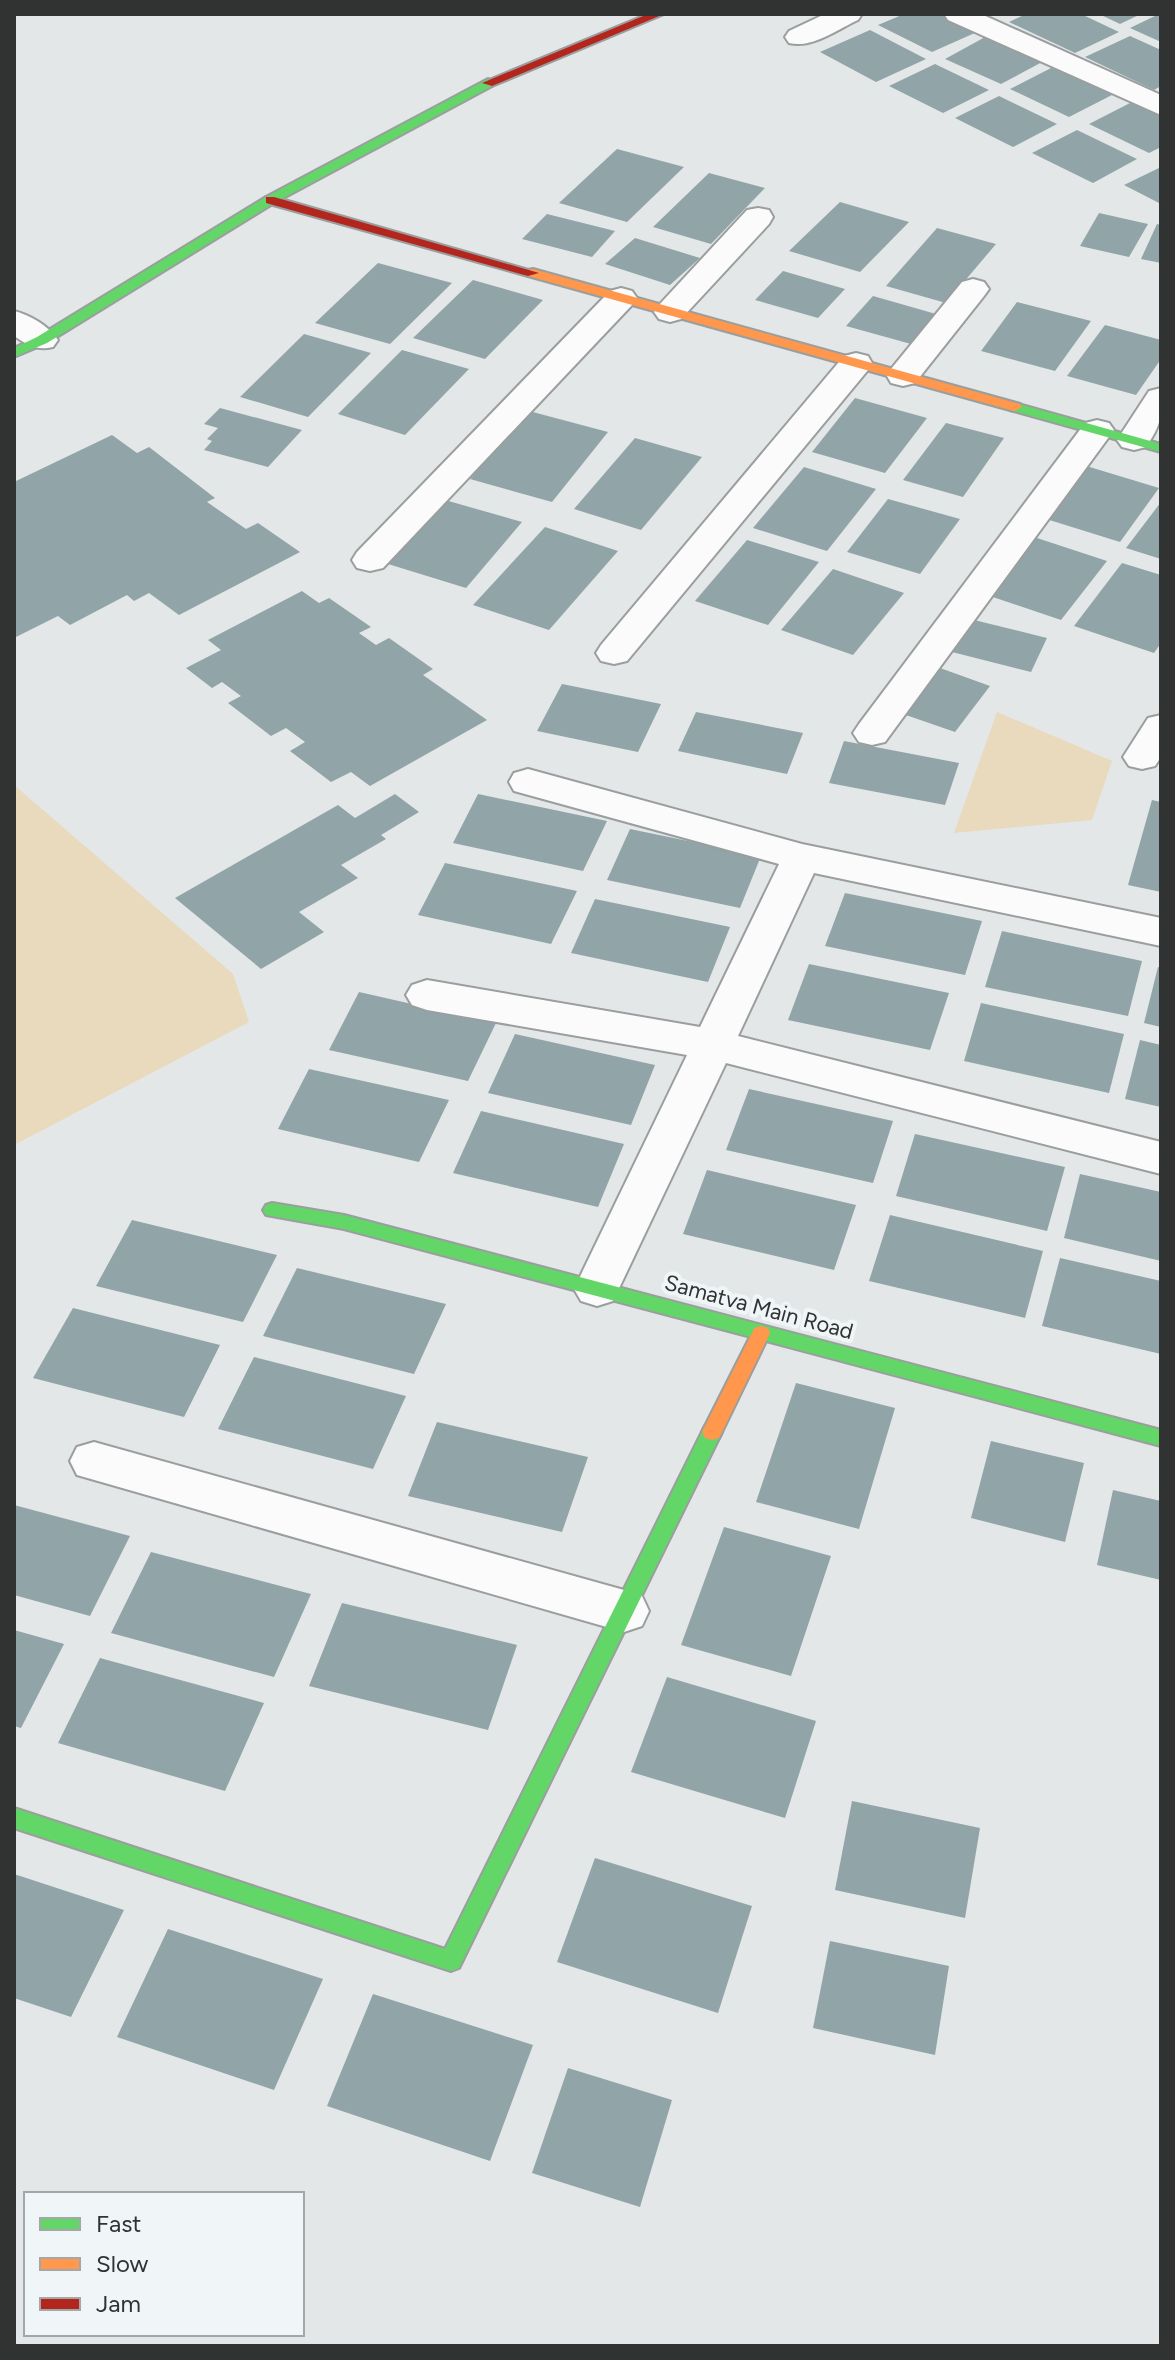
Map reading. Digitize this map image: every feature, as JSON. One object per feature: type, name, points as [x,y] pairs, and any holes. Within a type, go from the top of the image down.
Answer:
[{"type":"street","points":[[14,321],[28,347],[270,200],[498,78],[658,14]]},
{"type":"street","points":[[799,37],[848,14]]},
{"type":"street","points":[[958,14],[1161,106]]},
{"type":"street","points":[[270,200],[1147,444],[1161,398]]},
{"type":"street","points":[[670,312],[758,217]]},
{"type":"street","points":[[903,376],[973,289]]},
{"type":"street","points":[[370,560],[621,298]]},
{"type":"street","points":[[614,653],[856,363]]},
{"type":"street","points":[[872,733],[1097,430]]},
{"type":"street","points":[[528,782],[802,857],[1161,932]]},
{"type":"street","points":[[597,1289],[802,857]]},
{"type":"street","points":[[427,995],[715,1045],[1161,1158]]},
{"type":"street","name":"Samatva Main Road","points":[[272,1210],[344,1222],[1161,1438]]},
{"type":"street","points":[[14,1818],[451,1961],[761,1333]]},
{"type":"street","points":[[94,1461],[624,1611]]},
{"type":"shaded area","points":[[997,712],[1112,761],[1092,820],[954,833]]},
{"type":"shaded area","points":[[14,785],[233,974],[249,1022],[14,1145]]},
{"type":"building","points":[[904,14],[941,14],[977,32],[932,52],[878,25]]},
{"type":"building","points":[[1026,14],[1081,14],[1119,32],[1075,53],[1009,22]]},
{"type":"building","points":[[1099,14],[1141,14],[1120,24]]},
{"type":"building","points":[[1159,14],[1161,42],[1130,28]]},
{"type":"building","points":[[870,30],[926,59],[876,82],[820,52]]},
{"type":"building","points":[[987,36],[1044,61],[1001,84],[945,59]]},
{"type":"building","points":[[1130,36],[1161,50],[1161,86],[1154,90],[1085,57]]},
{"type":"building","points":[[935,64],[989,90],[943,113],[889,86]]},
{"type":"building","points":[[1053,67],[1112,95],[1069,117],[1010,89]]},
{"type":"building","points":[[999,96],[1057,124],[1013,147],[955,118]]},
{"type":"building","points":[[1132,102],[1161,115],[1161,147],[1149,153],[1089,124]]},
{"type":"building","points":[[1077,130],[1137,159],[1093,183],[1032,153]]},
{"type":"building","points":[[617,149],[684,167],[627,222],[559,203]]},
{"type":"building","points":[[1161,167],[1161,204],[1124,185]]},
{"type":"building","points":[[709,173],[765,188],[711,244],[653,227]]},
{"type":"building","points":[[840,202],[909,222],[860,272],[789,251]]},
{"type":"building","points":[[1099,213],[1148,224],[1129,257],[1080,246]]},
{"type":"building","points":[[547,214],[615,231],[592,257],[522,239]]},
{"type":"building","points":[[1157,224],[1161,225],[1161,263],[1141,259]]},
{"type":"building","points":[[937,228],[996,244],[946,303],[886,286]]},
{"type":"building","points":[[635,238],[700,258],[670,285],[605,264]]},
{"type":"building","points":[[378,263],[452,283],[390,344],[315,323]]},
{"type":"building","points":[[783,271],[845,289],[818,318],[755,300]]},
{"type":"building","points":[[473,280],[543,300],[485,359],[413,338]]},
{"type":"building","points":[[873,296],[936,314],[911,344],[846,326]]},
{"type":"building","points":[[1017,302],[1091,321],[1055,371],[981,351]]},
{"type":"building","points":[[1105,325],[1161,340],[1161,359],[1136,395],[1067,376]]},
{"type":"building","points":[[304,334],[371,353],[308,417],[240,397]]},
{"type":"building","points":[[402,350],[469,369],[405,435],[338,414]]},
{"type":"building","points":[[855,398],[927,418],[885,473],[812,452]]},
{"type":"building","points":[[220,408],[302,430],[268,467],[204,450],[212,441],[207,439],[218,428],[204,424]]},
{"type":"building","points":[[529,411],[608,432],[552,502],[470,479]]},
{"type":"building","points":[[946,423],[1004,438],[963,497],[903,480]]},
{"type":"building","points":[[112,435],[137,453],[149,447],[215,498],[207,502],[246,529],[258,523],[300,552],[179,615],[149,593],[134,601],[127,595],[70,625],[58,616],[14,638],[14,482]]},
{"type":"building","points":[[635,438],[702,457],[641,530],[574,509]]},
{"type":"building","points":[[1083,465],[1159,488],[1120,542],[1043,518]]},
{"type":"building","points":[[804,467],[876,489],[827,551],[753,528]]},
{"type":"building","points":[[888,499],[960,519],[920,574],[847,552]]},
{"type":"building","points":[[445,500],[522,522],[466,588],[388,564]]},
{"type":"building","points":[[1161,502],[1161,559],[1126,548]]},
{"type":"building","points":[[545,527],[618,551],[549,630],[473,605]]},
{"type":"building","points":[[1034,537],[1107,561],[1061,620],[987,595]]},
{"type":"building","points":[[747,540],[819,562],[768,625],[695,601]]},
{"type":"building","points":[[1122,563],[1161,575],[1161,643],[1154,653],[1074,626]]},
{"type":"building","points":[[833,569],[904,593],[853,655],[781,630]]},
{"type":"building","points":[[302,591],[319,603],[329,598],[371,627],[359,633],[376,645],[389,638],[433,669],[423,675],[487,720],[370,786],[351,772],[331,782],[290,751],[305,742],[286,728],[271,736],[228,703],[241,696],[222,682],[212,688],[186,668],[221,650],[208,640]]},
{"type":"building","points":[[970,619],[1047,638],[1031,672],[952,652]]},
{"type":"building","points":[[940,668],[990,686],[955,732],[903,714]]},
{"type":"building","points":[[562,684],[661,704],[638,752],[537,731]]},
{"type":"building","points":[[696,712],[803,733],[787,774],[678,751]]},
{"type":"building","points":[[844,741],[959,763],[945,805],[829,783]]},
{"type":"building","points":[[395,794],[419,812],[381,835],[386,839],[341,865],[358,878],[299,912],[324,932],[261,969],[175,898],[338,805],[355,818]]},
{"type":"building","points":[[478,794],[607,821],[583,871],[453,843]]},
{"type":"building","points":[[1152,800],[1161,802],[1161,892],[1128,885]]},
{"type":"building","points":[[630,829],[761,856],[740,908],[607,880]]},
{"type":"building","points":[[445,863],[577,891],[551,944],[418,915]]},
{"type":"building","points":[[845,893],[982,921],[965,975],[825,946]]},
{"type":"building","points":[[595,899],[730,927],[708,982],[571,953]]},
{"type":"building","points":[[1002,931],[1142,961],[1128,1016],[985,987]]},
{"type":"building","points":[[809,964],[949,993],[930,1050],[788,1020]]},
{"type":"building","points":[[1158,967],[1161,968],[1161,1027],[1144,1023]]},
{"type":"building","points":[[359,992],[496,1023],[468,1081],[329,1050]]},
{"type":"building","points":[[981,1003],[1124,1034],[1109,1093],[964,1061]]},
{"type":"building","points":[[515,1034],[655,1065],[631,1125],[488,1093]]},
{"type":"building","points":[[1140,1040],[1161,1045],[1161,1107],[1125,1099]]},
{"type":"building","points":[[309,1069],[449,1100],[419,1162],[278,1129]]},
{"type":"building","points":[[749,1089],[893,1121],[873,1183],[726,1150]]},
{"type":"building","points":[[481,1111],[624,1144],[598,1207],[453,1173]]},
{"type":"building","points":[[915,1134],[1065,1167],[1047,1231],[896,1196]]},
{"type":"building","points":[[707,1170],[856,1205],[834,1270],[683,1234]]},
{"type":"building","points":[[1080,1174],[1161,1192],[1161,1261],[1064,1238]]},
{"type":"building","points":[[890,1215],[1043,1251],[1025,1318],[869,1281]]},
{"type":"building","points":[[132,1220],[277,1255],[243,1322],[96,1286]]},
{"type":"building","points":[[1060,1258],[1161,1281],[1161,1354],[1042,1326]]},
{"type":"building","points":[[297,1268],[446,1304],[414,1374],[263,1336]]},
{"type":"building","points":[[73,1308],[220,1345],[184,1417],[33,1378]]},
{"type":"building","points":[[254,1357],[406,1396],[373,1469],[218,1429]]},
{"type":"building","points":[[796,1383],[895,1408],[859,1529],[756,1502]]},
{"type":"building","points":[[437,1422],[588,1457],[562,1532],[408,1496]]},
{"type":"building","points":[[991,1441],[1084,1463],[1065,1542],[971,1518]]},
{"type":"building","points":[[1113,1490],[1161,1501],[1161,1580],[1097,1565]]},
{"type":"building","points":[[14,1505],[130,1536],[90,1616],[14,1595]]},
{"type":"building","points":[[724,1527],[831,1556],[791,1676],[681,1645]]},
{"type":"building","points":[[151,1552],[311,1594],[274,1677],[111,1633]]},
{"type":"building","points":[[342,1603],[517,1645],[488,1730],[309,1686]]},
{"type":"building","points":[[14,1630],[64,1644],[21,1728],[14,1726]]},
{"type":"building","points":[[100,1658],[264,1703],[225,1791],[58,1743]]},
{"type":"building","points":[[667,1677],[816,1721],[785,1818],[631,1772]]},
{"type":"building","points":[[852,1801],[980,1828],[965,1918],[835,1890]]},
{"type":"building","points":[[595,1858],[752,1906],[718,2013],[557,1962]]},
{"type":"building","points":[[14,1874],[124,1910],[71,2017],[14,1998]]},
{"type":"building","points":[[168,1929],[323,1979],[274,2090],[117,2037]]},
{"type":"building","points":[[830,1941],[949,1966],[935,2055],[813,2028]]},
{"type":"building","points":[[373,1994],[533,2045],[490,2161],[327,2106]]},
{"type":"building","points":[[568,2068],[672,2100],[640,2207],[532,2173]]},
{"type":"traffic: fast","points":[[14,353],[42,340],[270,200],[488,83]]},
{"type":"traffic: fast","points":[[1015,407],[1161,448]]},
{"type":"traffic: fast","points":[[272,1210],[344,1222],[1161,1438]]},
{"type":"traffic: fast","points":[[14,1818],[451,1961],[712,1432]]},
{"type":"traffic: slow","points":[[533,273],[1015,407]]},
{"type":"traffic: slow","points":[[712,1432],[761,1333]]},
{"type":"traffic: jam","points":[[488,83],[658,14]]},
{"type":"traffic: jam","points":[[270,200],[533,273]]}]
